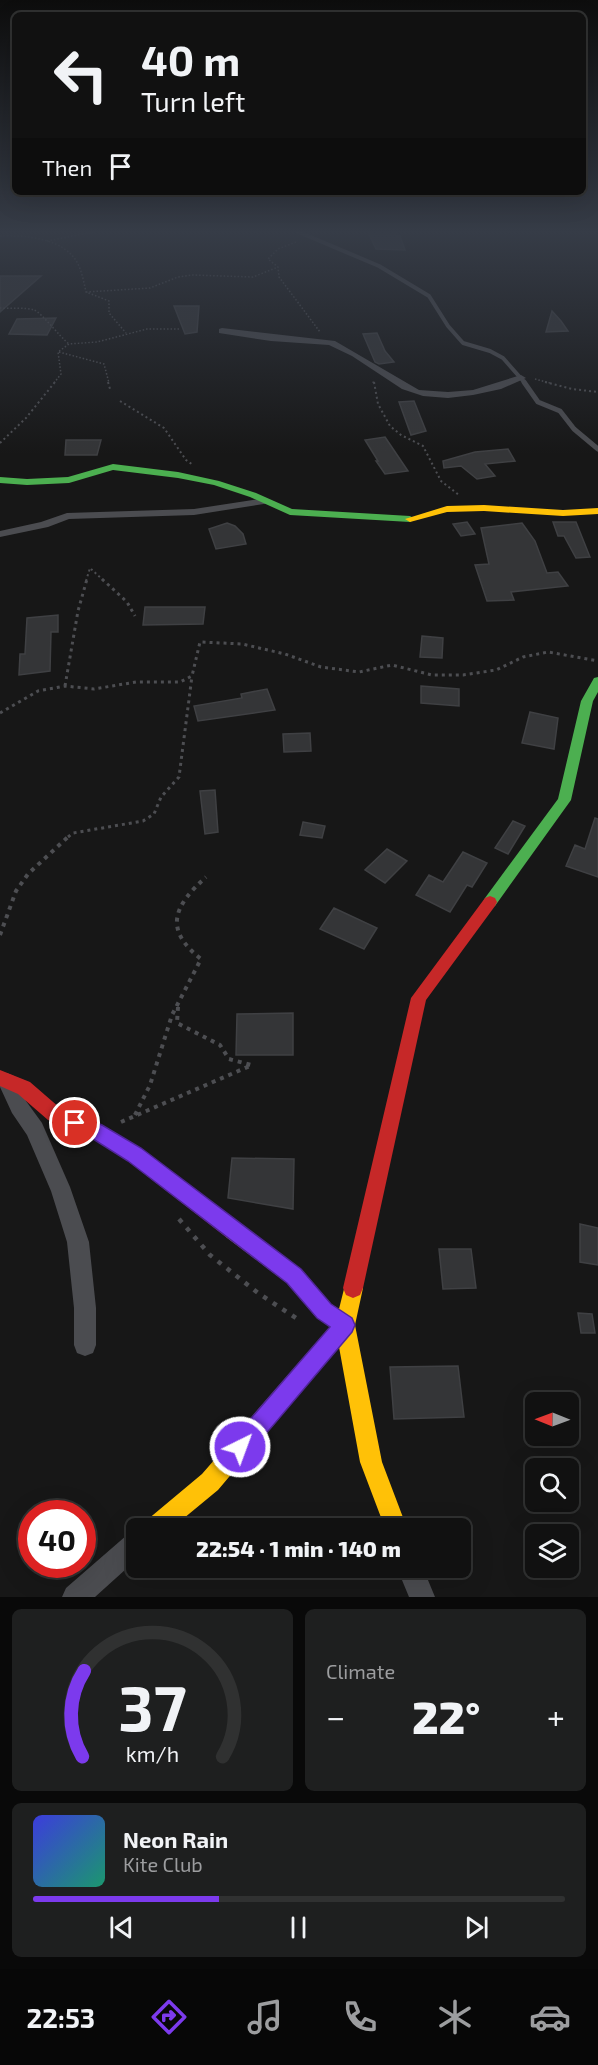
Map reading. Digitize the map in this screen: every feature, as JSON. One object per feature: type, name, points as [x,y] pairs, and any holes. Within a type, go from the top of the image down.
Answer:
[{"type":"street","points":[[222,331],[298,341],[329,342],[360,355],[367,364],[409,389],[421,393],[464,394],[508,384],[521,378]]},
{"type":"street","points":[[0,480],[27,482],[69,480],[113,467],[178,475],[216,483],[290,512],[410,519],[447,509],[484,508],[563,513],[598,511]]},
{"type":"street","points":[[0,534],[44,525],[67,516],[194,512],[266,501]]},
{"type":"street","points":[[392,1518],[371,1462],[345,1325],[419,998],[564,800],[587,701],[598,681]]},
{"type":"street","points":[[3,1080],[24,1088],[54,1114],[96,1131],[134,1155],[294,1276],[324,1311],[345,1325]]},
{"type":"street","points":[[3,1080],[35,1130],[47,1162],[60,1187],[78,1242],[85,1308],[85,1345]]},
{"type":"street","points":[[167,1518],[210,1482],[345,1325]]},
{"type":"street","points":[[75,1597],[126,1553]]},
{"type":"street","points":[[414,1578],[422,1597]]},
{"type":"lane","points":[[434,305],[448,326],[463,343],[490,351],[502,358],[521,378],[538,402],[560,411],[574,429],[598,449]]},
{"type":"path","points":[[109,305],[109,314],[126,333]]},
{"type":"path","points":[[300,305],[329,342]]},
{"type":"path","points":[[0,308],[35,310],[42,315],[56,334],[69,344]]},
{"type":"path","points":[[58,352],[69,344],[97,342],[126,333],[159,328],[179,329]]},
{"type":"path","points":[[58,352],[104,364],[110,390]]},
{"type":"path","points":[[0,443],[24,423],[61,374],[58,352]]},
{"type":"path","points":[[367,364],[375,376],[373,387],[386,423],[403,437],[423,446],[431,467],[450,491],[484,508]]},
{"type":"path","points":[[521,378],[543,379],[572,389],[598,392]]},
{"type":"path","points":[[120,401],[164,428],[186,460],[216,483]]},
{"type":"path","points":[[65,686],[78,611],[90,568],[101,579],[116,588],[121,598],[132,606],[135,616]]},
{"type":"path","points":[[0,935],[16,891],[28,874],[61,842],[73,833],[143,822],[154,814],[161,797],[179,777],[192,676],[200,642],[242,644],[285,654],[321,667],[359,672],[392,665],[432,675],[463,675],[496,670],[523,657],[548,652],[598,661]]},
{"type":"path","points":[[0,713],[38,691],[65,686],[94,689],[136,682],[180,682],[192,676]]},
{"type":"path","points":[[135,1115],[150,1085],[161,1044],[201,959],[183,944],[176,929],[180,907],[194,887],[206,877]]},
{"type":"path","points":[[117,1124],[186,1096],[252,1065],[229,1059],[220,1045],[177,1023],[178,1005]]},
{"type":"building","points":[[0,305],[9,305],[0,312]]},
{"type":"building","points":[[174,306],[199,306],[197,332],[185,334]]},
{"type":"building","points":[[552,311],[561,321],[568,331],[546,332]]},
{"type":"building","points":[[56,318],[47,335],[9,334],[17,319]]},
{"type":"building","points":[[377,333],[385,351],[394,362],[379,364],[375,362],[363,334]]},
{"type":"building","points":[[414,401],[426,431],[411,435],[399,402]]},
{"type":"building","points":[[385,437],[408,471],[385,474],[376,461],[378,461],[365,440]]},
{"type":"building","points":[[66,440],[101,440],[97,455],[65,455]]},
{"type":"building","points":[[508,449],[515,461],[485,464],[495,476],[477,479],[461,466],[444,468],[443,461],[475,452]]},
{"type":"building","points":[[467,522],[475,534],[461,536],[453,524]]},
{"type":"building","points":[[553,522],[576,522],[590,557],[576,558],[564,536],[558,536]]},
{"type":"building","points":[[227,523],[235,526],[243,534],[246,544],[216,549],[209,529]]},
{"type":"building","points":[[522,523],[535,541],[547,573],[558,572],[568,586],[511,592],[514,600],[487,601],[475,565],[489,564],[481,528]]},
{"type":"building","points":[[145,607],[205,607],[203,624],[143,625]]},
{"type":"building","points":[[58,615],[58,632],[51,632],[50,671],[19,675],[20,654],[25,654],[27,618]]},
{"type":"building","points":[[422,636],[443,638],[442,658],[420,657]]},
{"type":"building","points":[[421,686],[459,689],[459,706],[421,703]]},
{"type":"building","points":[[267,689],[275,710],[198,721],[194,706],[242,698],[241,694]]},
{"type":"building","points":[[530,712],[558,718],[554,749],[522,743]]},
{"type":"building","points":[[310,733],[311,751],[284,752],[283,734]]},
{"type":"building","points":[[215,790],[218,832],[205,834],[200,791]]},
{"type":"building","points":[[595,818],[598,819],[598,877],[566,866],[575,845],[585,849]]},
{"type":"building","points":[[513,821],[525,826],[508,854],[495,848]]},
{"type":"building","points":[[303,822],[325,826],[322,838],[300,835]]},
{"type":"building","points":[[387,849],[407,861],[385,883],[365,870]]},
{"type":"building","points":[[463,852],[487,863],[472,887],[467,885],[450,912],[416,895],[429,875],[443,882]]},
{"type":"building","points":[[334,908],[377,928],[364,949],[320,929]]},
{"type":"building","points":[[293,1013],[293,1055],[236,1055],[237,1014]]},
{"type":"building","points":[[232,1158],[294,1159],[293,1209],[228,1198]]},
{"type":"building","points":[[580,1224],[598,1228],[598,1265],[580,1262]]},
{"type":"building","points":[[439,1249],[471,1249],[476,1288],[443,1289]]},
{"type":"building","points":[[578,1313],[592,1314],[595,1333],[581,1333]]},
{"type":"building","points":[[458,1366],[464,1417],[394,1419],[390,1367]]},
{"type":"traffic: fast","points":[[0,480],[27,482],[69,480],[113,467],[178,475],[216,483],[253,495],[290,512],[410,519]]},
{"type":"traffic: fast","points":[[490,902],[564,800],[587,701],[598,681]]},
{"type":"traffic: slow","points":[[410,519],[447,509],[484,508],[563,513],[598,511]]},
{"type":"traffic: slow","points":[[167,1518],[210,1482],[345,1325],[324,1311],[294,1276],[233,1230]]},
{"type":"traffic: slow","points":[[353,1288],[345,1325],[371,1462],[392,1518]]},
{"type":"traffic: jam","points":[[353,1288],[419,998],[490,902]]},
{"type":"traffic: jam","points":[[0,1078],[24,1088],[54,1114],[96,1131],[134,1155],[233,1230]]},
{"type":"route","points":[[75,1123],[96,1131],[134,1155],[294,1276],[324,1311],[345,1325],[302,1378],[240,1447]]}]
